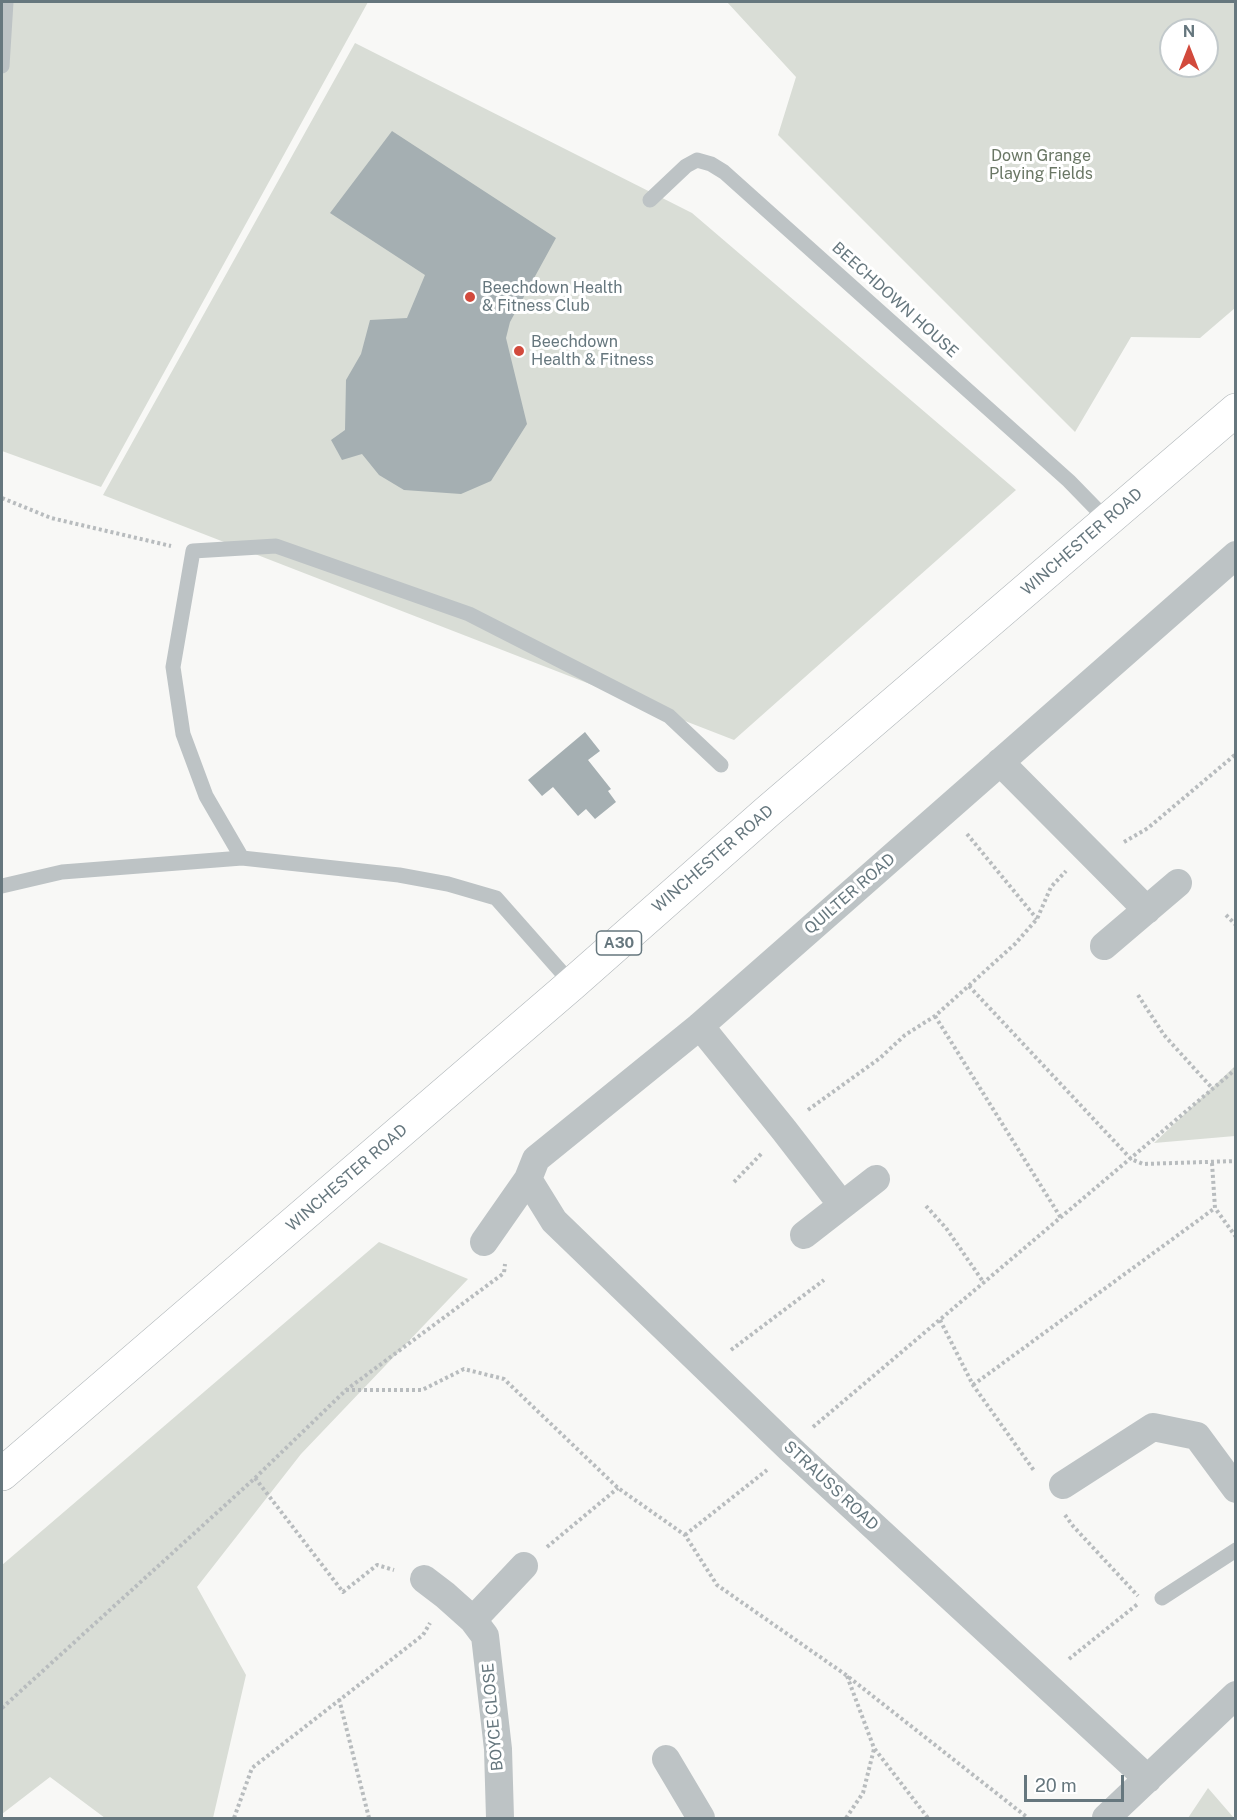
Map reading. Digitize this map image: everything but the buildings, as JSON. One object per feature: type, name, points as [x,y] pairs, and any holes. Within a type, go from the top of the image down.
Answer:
[{"type":"main road","name":"WINCHESTER ROAD","points":[[2,1474],[572,984],[767,812],[1236,410]]},
{"type":"street","name":"QUILTER ROAD","points":[[484,1242],[528,1179],[536,1159],[700,1026],[1236,555]]},
{"type":"street","points":[[1000,762],[1147,910]]},
{"type":"street","points":[[1104,946],[1178,884]]},
{"type":"street","points":[[700,1026],[842,1205]]},
{"type":"street","name":"STRAUSS ROAD","points":[[528,1179],[554,1221],[789,1448],[1148,1779]]},
{"type":"street","points":[[804,1235],[876,1179]]},
{"type":"street","points":[[1055,1491],[1153,1427],[1197,1436],[1236,1489]]},
{"type":"street","points":[[472,1620],[524,1566]]},
{"type":"street","name":"BOYCE CLOSE","points":[[434,1587],[472,1620],[485,1636],[498,1749],[500,1818]]},
{"type":"street","points":[[1106,1818],[1236,1695]]},
{"type":"street","points":[[666,1759],[696,1817]]},
{"type":"lane","points":[[2,66],[6,2]]},
{"type":"lane","name":"BEECHDOWN HOUSE","points":[[650,201],[686,166],[698,160],[711,164],[724,172],[1069,481],[1107,520]]},
{"type":"lane","points":[[242,858],[206,796],[183,734],[173,667],[193,551],[276,546],[469,614],[669,716],[722,765]]},
{"type":"lane","points":[[2,886],[62,872],[242,858],[399,875],[448,884],[496,898],[572,984]]},
{"type":"lane","points":[[1162,1598],[1236,1550]]},
{"type":"path","points":[[2,498],[51,518],[193,551]]},
{"type":"path","points":[[735,1182],[784,1130],[835,1089],[880,1058],[905,1035],[935,1016],[1016,944],[1037,920],[1051,887],[1075,860],[1105,853],[1148,828],[1236,754]]},
{"type":"path","points":[[963,830],[1037,920]]},
{"type":"path","points":[[1226,915],[1236,925]]},
{"type":"path","points":[[969,986],[1131,1159],[1143,1164],[1236,1161]]},
{"type":"path","points":[[1138,995],[1164,1035],[1212,1088]]},
{"type":"path","points":[[935,1016],[1061,1218]]},
{"type":"path","points":[[806,1433],[1236,1069]]},
{"type":"path","points":[[1212,1163],[1215,1208],[1236,1237]]},
{"type":"path","points":[[926,1206],[946,1228],[984,1283]]},
{"type":"path","points":[[973,1384],[1215,1208]]},
{"type":"path","points":[[2,1708],[255,1478],[346,1390],[504,1273],[506,1262]]},
{"type":"path","points":[[726,1354],[824,1280]]},
{"type":"path","points":[[940,1320],[973,1384],[1055,1491],[1073,1526],[1142,1600],[1069,1659]]},
{"type":"path","points":[[346,1390],[422,1390],[464,1369],[504,1379],[618,1488],[686,1535],[717,1585],[846,1676],[1028,1818]]},
{"type":"path","points":[[686,1535],[770,1468]]},
{"type":"path","points":[[234,1818],[252,1768],[423,1635],[434,1587],[377,1565],[343,1592],[255,1478]]},
{"type":"path","points":[[524,1566],[618,1488]]},
{"type":"path","points":[[846,1676],[874,1748],[928,1818]]},
{"type":"path","points":[[339,1699],[369,1818]]},
{"type":"path","points":[[846,1818],[863,1793],[874,1748]]},
{"type":"green space","points":[[2,2],[368,2],[101,487],[2,451]]},
{"type":"green space","name":"Down Grange Playing Fields","points":[[727,2],[1235,2],[1235,308],[1200,338],[1131,337],[1075,432],[778,135],[796,77]]},
{"type":"green space","name":"Beechdown Health & Fitness","points":[[355,43],[692,213],[1016,490],[734,740],[103,495]]},
{"type":"green space","points":[[1235,1066],[1235,1136],[1154,1143]]},
{"type":"green space","points":[[379,1242],[468,1279],[301,1454],[197,1587],[246,1675],[213,1818],[105,1818],[50,1777],[2,1814],[2,1565]]},
{"type":"green space","points":[[1208,1788],[1234,1818],[1188,1818]]},
{"type":"place","name":"Beechdown Health & Fitness Club","points":[[470,297]]},
{"type":"place","name":"Beechdown Health & Fitness","points":[[519,351]]}]
